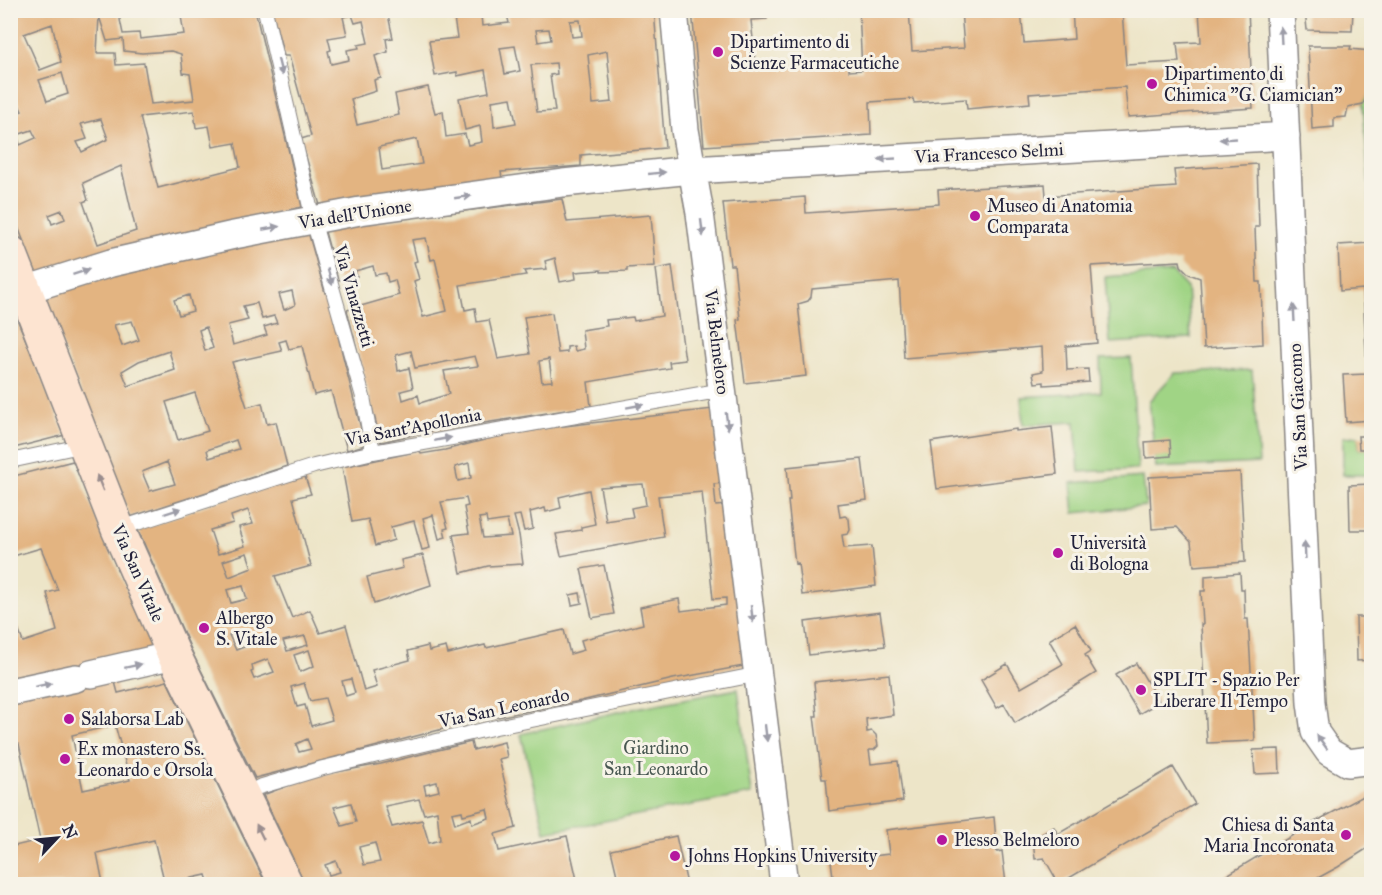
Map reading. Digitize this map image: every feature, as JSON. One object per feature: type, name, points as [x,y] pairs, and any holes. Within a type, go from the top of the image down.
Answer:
[{"type":"street","name":"Via Belmeloro","points":[[675,10],[685,130],[698,195],[784,885]]},
{"type":"street","name":"Via San Giacomo","points":[[1280,10],[1311,703],[1315,732],[1329,752],[1348,763],[1371,760]]},
{"type":"street","name":"Via Francesco Selmi","points":[[692,170],[1286,135]]},
{"type":"street","name":"Via dell'Unione","points":[[25,290],[111,263],[234,235],[360,211],[563,183],[692,170]]},
{"type":"street","name":"Via San Vitale","points":[[10,252],[118,529],[174,655],[286,885]]},
{"type":"street","points":[[10,692],[174,655]]},
{"type":"lane","name":"Via Vinazzetti","points":[[265,10],[313,220],[363,397],[373,452]]},
{"type":"lane","name":"Via Sant'Apollonia","points":[[118,529],[314,466],[373,452],[723,390]]},
{"type":"lane","points":[[10,461],[85,445]]},
{"type":"lane","name":"Via San Leonardo","points":[[259,787],[323,768],[496,728],[759,674]]},
{"type":"green space","points":[[1371,92],[1371,202],[1363,104]]},
{"type":"green space","points":[[1172,272],[1187,288],[1191,338],[1110,343],[1105,277]]},
{"type":"green space","points":[[1131,358],[1138,469],[1079,472],[1075,422],[1023,425],[1021,397],[1101,392],[1100,359]]},
{"type":"green space","points":[[1252,370],[1259,463],[1156,468],[1149,401],[1175,373]]},
{"type":"green space","points":[[1358,436],[1359,449],[1371,449],[1371,475],[1343,475],[1343,437]]},
{"type":"green space","points":[[1143,477],[1146,506],[1074,513],[1071,483]]},
{"type":"green space","name":"Giardino San Leonardo","points":[[738,689],[752,794],[545,832],[521,734],[631,709]]},
{"type":"building","points":[[15,10],[118,10],[123,34],[139,33],[140,39],[184,34],[180,10],[255,10],[302,207],[37,276],[10,206],[10,116],[22,111],[16,99],[10,101],[10,12]],"holes":[[[99,16],[107,41],[123,39],[124,51],[142,53],[171,51],[181,54],[183,73],[190,74],[194,100],[151,104],[144,63],[116,65],[115,53],[97,53]],[[52,24],[61,62],[40,70],[24,34]],[[62,73],[68,94],[47,101],[39,80]],[[194,111],[196,128],[209,126],[213,147],[235,143],[240,167],[158,188],[140,117]],[[101,119],[108,139],[82,152],[77,142],[87,139],[81,124]],[[32,130],[36,138],[20,145],[17,135]],[[121,166],[136,231],[98,244],[83,202],[88,200],[83,183]],[[62,210],[65,219],[52,224],[49,215]]]},
{"type":"building","points":[[272,10],[387,10],[393,38],[386,39],[388,52],[375,56],[381,78],[374,80],[376,91],[351,99],[357,125],[399,115],[395,94],[428,87],[435,113],[443,111],[446,137],[465,134],[468,145],[482,142],[480,126],[465,130],[459,98],[489,92],[485,70],[457,76],[457,72],[435,76],[429,41],[457,38],[454,18],[481,15],[482,26],[509,23],[506,10],[654,10],[665,148],[581,155],[581,166],[501,172],[503,185],[321,209],[301,139],[311,136],[289,56],[284,56]],"holes":[[[352,15],[355,23],[363,21],[368,43],[358,45],[359,48],[347,50],[349,60],[331,64],[328,38],[347,35],[343,17]],[[580,20],[582,36],[572,37],[570,21]],[[549,29],[551,40],[538,42],[536,30]],[[515,46],[520,71],[505,74],[500,48]],[[607,51],[612,102],[593,104],[588,55]],[[556,63],[557,74],[550,75],[555,111],[537,112],[531,65]],[[511,98],[516,123],[494,127],[492,101]],[[417,139],[422,164],[382,170],[379,147]]]},
{"type":"building","points":[[692,10],[768,10],[767,19],[751,20],[756,68],[849,65],[849,71],[862,70],[859,10],[909,10],[912,51],[964,48],[961,10],[1021,10],[1024,43],[1074,39],[1072,10],[1122,10],[1126,65],[1179,62],[1177,43],[1201,42],[1199,10],[1248,10],[1253,108],[1128,117],[1125,87],[1029,94],[1030,103],[967,109],[966,99],[914,103],[913,99],[870,102],[871,135],[704,146]]},
{"type":"building","points":[[1305,10],[1353,10],[1352,31],[1307,30]]},
{"type":"building","points":[[1308,46],[1351,46],[1350,49],[1371,51],[1371,92],[1363,104],[1348,107],[1346,117],[1334,118],[1334,127],[1312,129]]},
{"type":"building","points":[[1257,164],[1259,227],[1255,227],[1257,282],[1261,282],[1263,344],[1204,348],[1200,278],[1189,274],[1181,266],[1180,261],[1091,266],[1097,343],[1066,346],[1067,370],[1088,369],[1089,382],[1044,385],[1044,382],[1035,383],[1033,373],[1043,371],[1042,347],[904,358],[899,281],[812,289],[808,301],[798,304],[806,376],[745,383],[737,320],[740,319],[734,265],[730,265],[723,203],[805,197],[806,213],[939,204],[938,190],[1045,184],[1046,196],[1176,187],[1174,170]]},
{"type":"building","points":[[562,199],[567,222],[651,215],[655,266],[627,268],[627,271],[575,272],[576,279],[560,282],[555,258],[545,261],[547,269],[524,271],[526,275],[460,285],[465,310],[475,308],[477,322],[489,320],[498,359],[530,354],[524,317],[552,313],[558,353],[567,352],[567,347],[574,346],[575,351],[584,349],[582,330],[607,326],[606,320],[633,317],[634,321],[662,316],[656,269],[672,266],[685,360],[669,362],[670,368],[588,382],[591,406],[421,433],[381,442],[347,310],[399,295],[395,280],[388,282],[386,273],[375,275],[373,266],[355,271],[357,276],[338,280],[324,228]],"holes":[[[426,238],[431,260],[435,259],[447,311],[423,317],[414,281],[419,279],[414,262],[417,261],[412,240]],[[411,351],[415,368],[475,356],[478,366],[444,371],[449,394],[420,403],[418,395],[403,400],[401,391],[413,388],[409,368],[398,371],[396,355]],[[549,359],[552,381],[542,382],[539,361]]]},
{"type":"building","points":[[307,228],[325,293],[327,292],[365,445],[347,450],[331,391],[314,395],[302,346],[289,349],[286,340],[279,342],[282,351],[232,362],[247,407],[262,403],[267,424],[276,422],[287,466],[130,517],[42,294]],"holes":[[[292,291],[295,305],[284,310],[279,294]],[[189,295],[193,311],[179,315],[174,300]],[[257,303],[262,319],[274,316],[277,323],[264,327],[267,335],[233,345],[228,325],[248,320],[243,306]],[[132,321],[139,340],[122,346],[114,325]],[[206,327],[213,348],[205,351],[199,330]],[[169,351],[175,370],[128,386],[122,371],[139,361]],[[195,393],[208,431],[178,440],[166,402]],[[236,440],[239,449],[209,458],[207,450]],[[167,462],[175,484],[150,491],[142,472]]]},
{"type":"building","points":[[1371,243],[1371,420],[1346,422],[1343,375],[1367,374],[1363,289],[1340,291],[1338,245]]},
{"type":"building","points":[[10,302],[65,435],[10,449]]},
{"type":"building","points":[[713,409],[723,483],[714,484],[716,506],[727,505],[749,665],[466,723],[255,778],[194,656],[138,530],[218,501],[305,477],[311,494],[293,498],[311,566],[275,576],[292,618],[310,610],[320,633],[346,625],[364,691],[377,687],[372,670],[410,660],[408,651],[428,646],[429,651],[446,647],[448,654],[485,645],[486,648],[564,630],[570,654],[584,650],[581,640],[643,624],[640,607],[679,599],[681,611],[726,605],[726,598],[713,599],[702,492],[658,496],[664,537],[561,556],[556,534],[581,530],[581,527],[595,524],[589,490],[559,497],[561,508],[546,512],[545,508],[530,512],[533,529],[524,531],[520,515],[514,516],[523,564],[488,566],[461,573],[453,535],[469,533],[464,507],[468,506],[466,498],[441,502],[448,528],[444,529],[446,537],[439,539],[433,515],[423,518],[430,548],[422,550],[414,521],[391,527],[394,540],[375,546],[368,519],[352,522],[342,467],[420,451],[421,454],[445,450],[496,437],[556,427]],"holes":[[[469,463],[471,478],[458,481],[455,467]],[[643,484],[646,505],[631,508],[633,517],[606,521],[600,487]],[[248,510],[253,524],[239,527],[245,546],[218,554],[210,530],[233,523],[231,516]],[[486,517],[487,523],[507,520],[511,536],[483,538],[479,518]],[[247,553],[252,568],[229,577],[223,561]],[[243,586],[247,599],[231,603],[227,590]],[[247,630],[252,644],[236,650],[229,635]],[[305,636],[308,645],[287,651],[283,641]],[[309,650],[314,666],[300,672],[294,655]],[[268,659],[274,672],[254,679],[251,672],[253,671],[252,665]],[[351,679],[355,693],[346,696],[342,681]],[[304,683],[310,701],[325,698],[332,720],[311,726],[305,705],[297,707],[291,687]],[[307,739],[311,749],[299,752],[296,744]]]},
{"type":"building","points":[[1052,427],[1057,474],[937,489],[931,442],[1016,429],[1016,431]]},
{"type":"building","points":[[1358,436],[1371,436],[1371,449],[1359,449]]},
{"type":"building","points":[[1170,440],[1171,456],[1146,458],[1145,442]]},
{"type":"building","points":[[862,459],[867,500],[838,504],[840,517],[845,516],[849,519],[850,530],[848,534],[842,535],[844,548],[872,546],[876,586],[802,595],[798,563],[795,564],[787,467]]},
{"type":"building","points":[[73,461],[153,649],[114,678],[118,693],[167,681],[266,884],[209,884],[206,875],[165,884],[154,840],[97,853],[103,883],[10,884],[10,847],[40,840],[19,744],[10,746],[10,608],[23,642],[57,631],[47,593],[58,590],[41,548],[10,557],[10,477]],"holes":[[[115,725],[130,780],[83,790],[72,735]]]},
{"type":"building","points":[[1240,472],[1245,562],[1194,566],[1191,542],[1177,527],[1152,529],[1149,477]]},
{"type":"building","points":[[1371,484],[1371,530],[1350,530],[1349,485]]},
{"type":"building","points":[[423,555],[431,585],[374,604],[367,577],[403,568],[401,560]]},
{"type":"building","points":[[604,565],[614,614],[592,618],[581,569]]},
{"type":"building","points":[[1240,573],[1241,589],[1244,589],[1245,619],[1248,619],[1255,741],[1207,743],[1201,591],[1205,591],[1205,576]]},
{"type":"building","points":[[580,593],[582,603],[572,605],[570,595]]},
{"type":"building","points":[[880,612],[885,646],[809,655],[805,622]]},
{"type":"building","points":[[1356,617],[1371,617],[1371,660],[1357,661]]},
{"type":"building","points":[[1075,624],[1091,651],[1085,655],[1096,673],[1015,723],[1004,704],[997,708],[981,680],[1007,664],[1021,688],[1063,664],[1049,640]]},
{"type":"building","points":[[1136,663],[1159,702],[1139,714],[1116,675]]},
{"type":"building","points":[[889,674],[893,715],[866,719],[867,732],[872,731],[876,735],[878,746],[874,750],[869,750],[871,764],[898,761],[903,801],[829,811],[826,779],[822,779],[814,716],[817,716],[814,682]]},
{"type":"building","points":[[471,742],[473,750],[504,742],[507,757],[499,759],[516,828],[495,834],[499,851],[567,836],[578,884],[305,884],[263,795],[314,776],[381,764]],"holes":[[[437,782],[439,791],[426,794],[424,785]],[[419,799],[424,814],[437,811],[440,840],[429,843],[422,820],[392,827],[385,806]],[[351,803],[356,822],[342,826],[334,807]],[[487,809],[489,818],[472,824],[471,818],[455,824],[452,813],[462,811],[463,815]],[[375,843],[380,862],[364,865],[359,847]],[[336,861],[340,872],[329,875],[325,865]]]},
{"type":"building","points":[[1279,749],[1280,773],[1255,774],[1253,750]]},
{"type":"building","points":[[1173,767],[1195,804],[1059,884],[1044,858],[1035,859],[1033,839],[1054,827],[1058,834]]},
{"type":"building","points":[[1371,792],[1371,846],[1338,867],[1307,884],[1212,884],[1313,823]]},
{"type":"building","name":"Plesso Belmeloro","points":[[994,817],[997,852],[1002,851],[1006,884],[834,884],[831,861],[889,854],[886,830]]},
{"type":"building","points":[[676,836],[687,884],[619,884],[611,850]]},
{"type":"place","name":"Dipartimento di Scienze Farmaceutiche","points":[[718,52]]},
{"type":"place","name":"Dipartimento di Chimica \"G. Ciamician\"","points":[[1152,84]]},
{"type":"place","name":"Museo di Anatomia Comparata","points":[[975,216]]},
{"type":"place","name":"Università di Bologna","points":[[1058,553]]},
{"type":"place","name":"Albergo S. Vitale","points":[[204,628]]},
{"type":"place","name":"SPLIT - Spazio Per Liberare Il Tempo","points":[[1141,690]]},
{"type":"place","name":"Salaborsa Lab","points":[[69,719]]},
{"type":"place","name":"Ex monastero Ss. Leonardo e Orsola","points":[[65,759]]},
{"type":"place","name":"Chiesa di Santa Maria Incoronata","points":[[1346,835]]},
{"type":"place","name":"Plesso Belmeloro","points":[[942,840]]},
{"type":"place","name":"Johns Hopkins University","points":[[675,856]]}]
